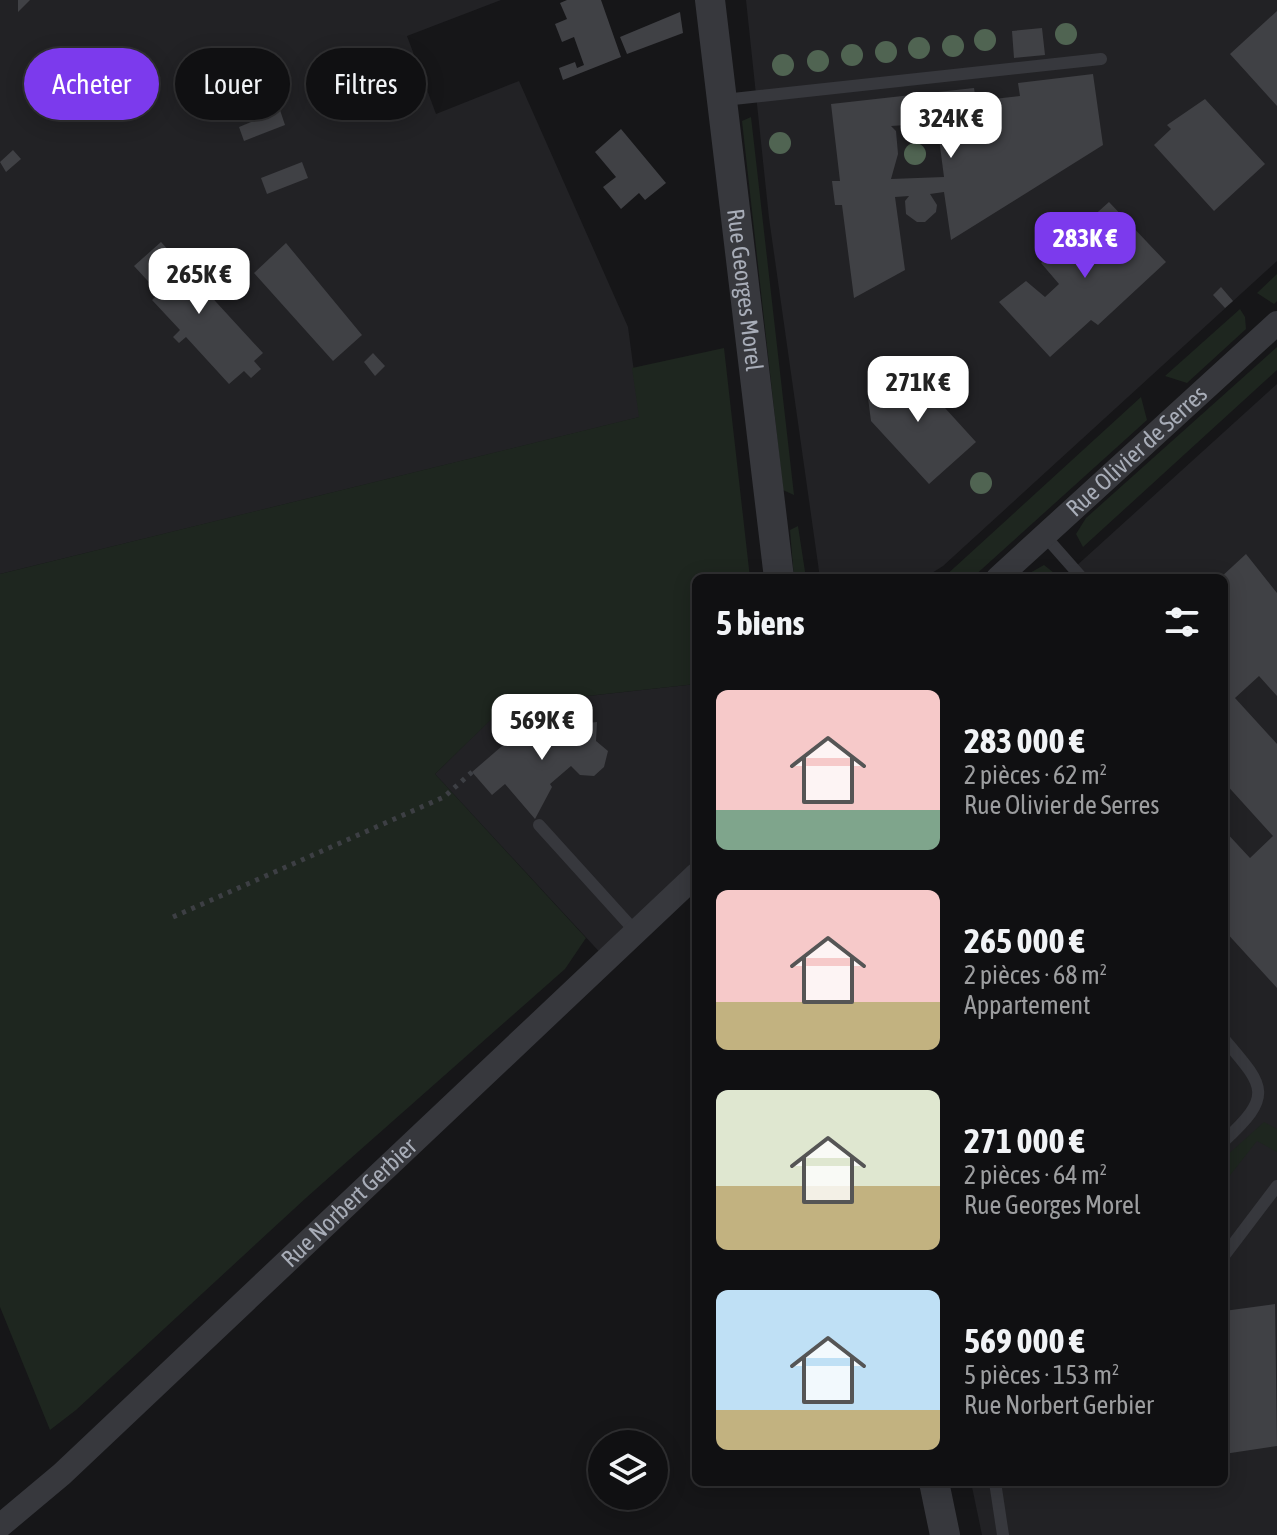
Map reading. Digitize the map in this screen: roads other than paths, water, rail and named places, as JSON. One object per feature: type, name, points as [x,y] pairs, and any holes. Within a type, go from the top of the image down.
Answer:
[{"type":"street","name":"Rue Georges Morel","points":[[710,0],[779,574]]},
{"type":"street","name":"Rue Olivier de Serres","points":[[1002,574],[1277,323]]},
{"type":"street","name":"Rue Norbert Gerbier","points":[[0,1526],[62,1474],[692,879]]},
{"type":"street","points":[[935,1486],[945,1535]]},
{"type":"lane","points":[[724,100],[1101,59]]},
{"type":"lane","points":[[1044,535],[1078,574]]},
{"type":"lane","points":[[539,825],[635,931]]},
{"type":"lane","points":[[1228,1044],[1254,1074],[1259,1091],[1257,1107],[1228,1137]]},
{"type":"lane","points":[[1228,1251],[1277,1186]]},
{"type":"lane","points":[[996,1486],[1003,1535]]}]
